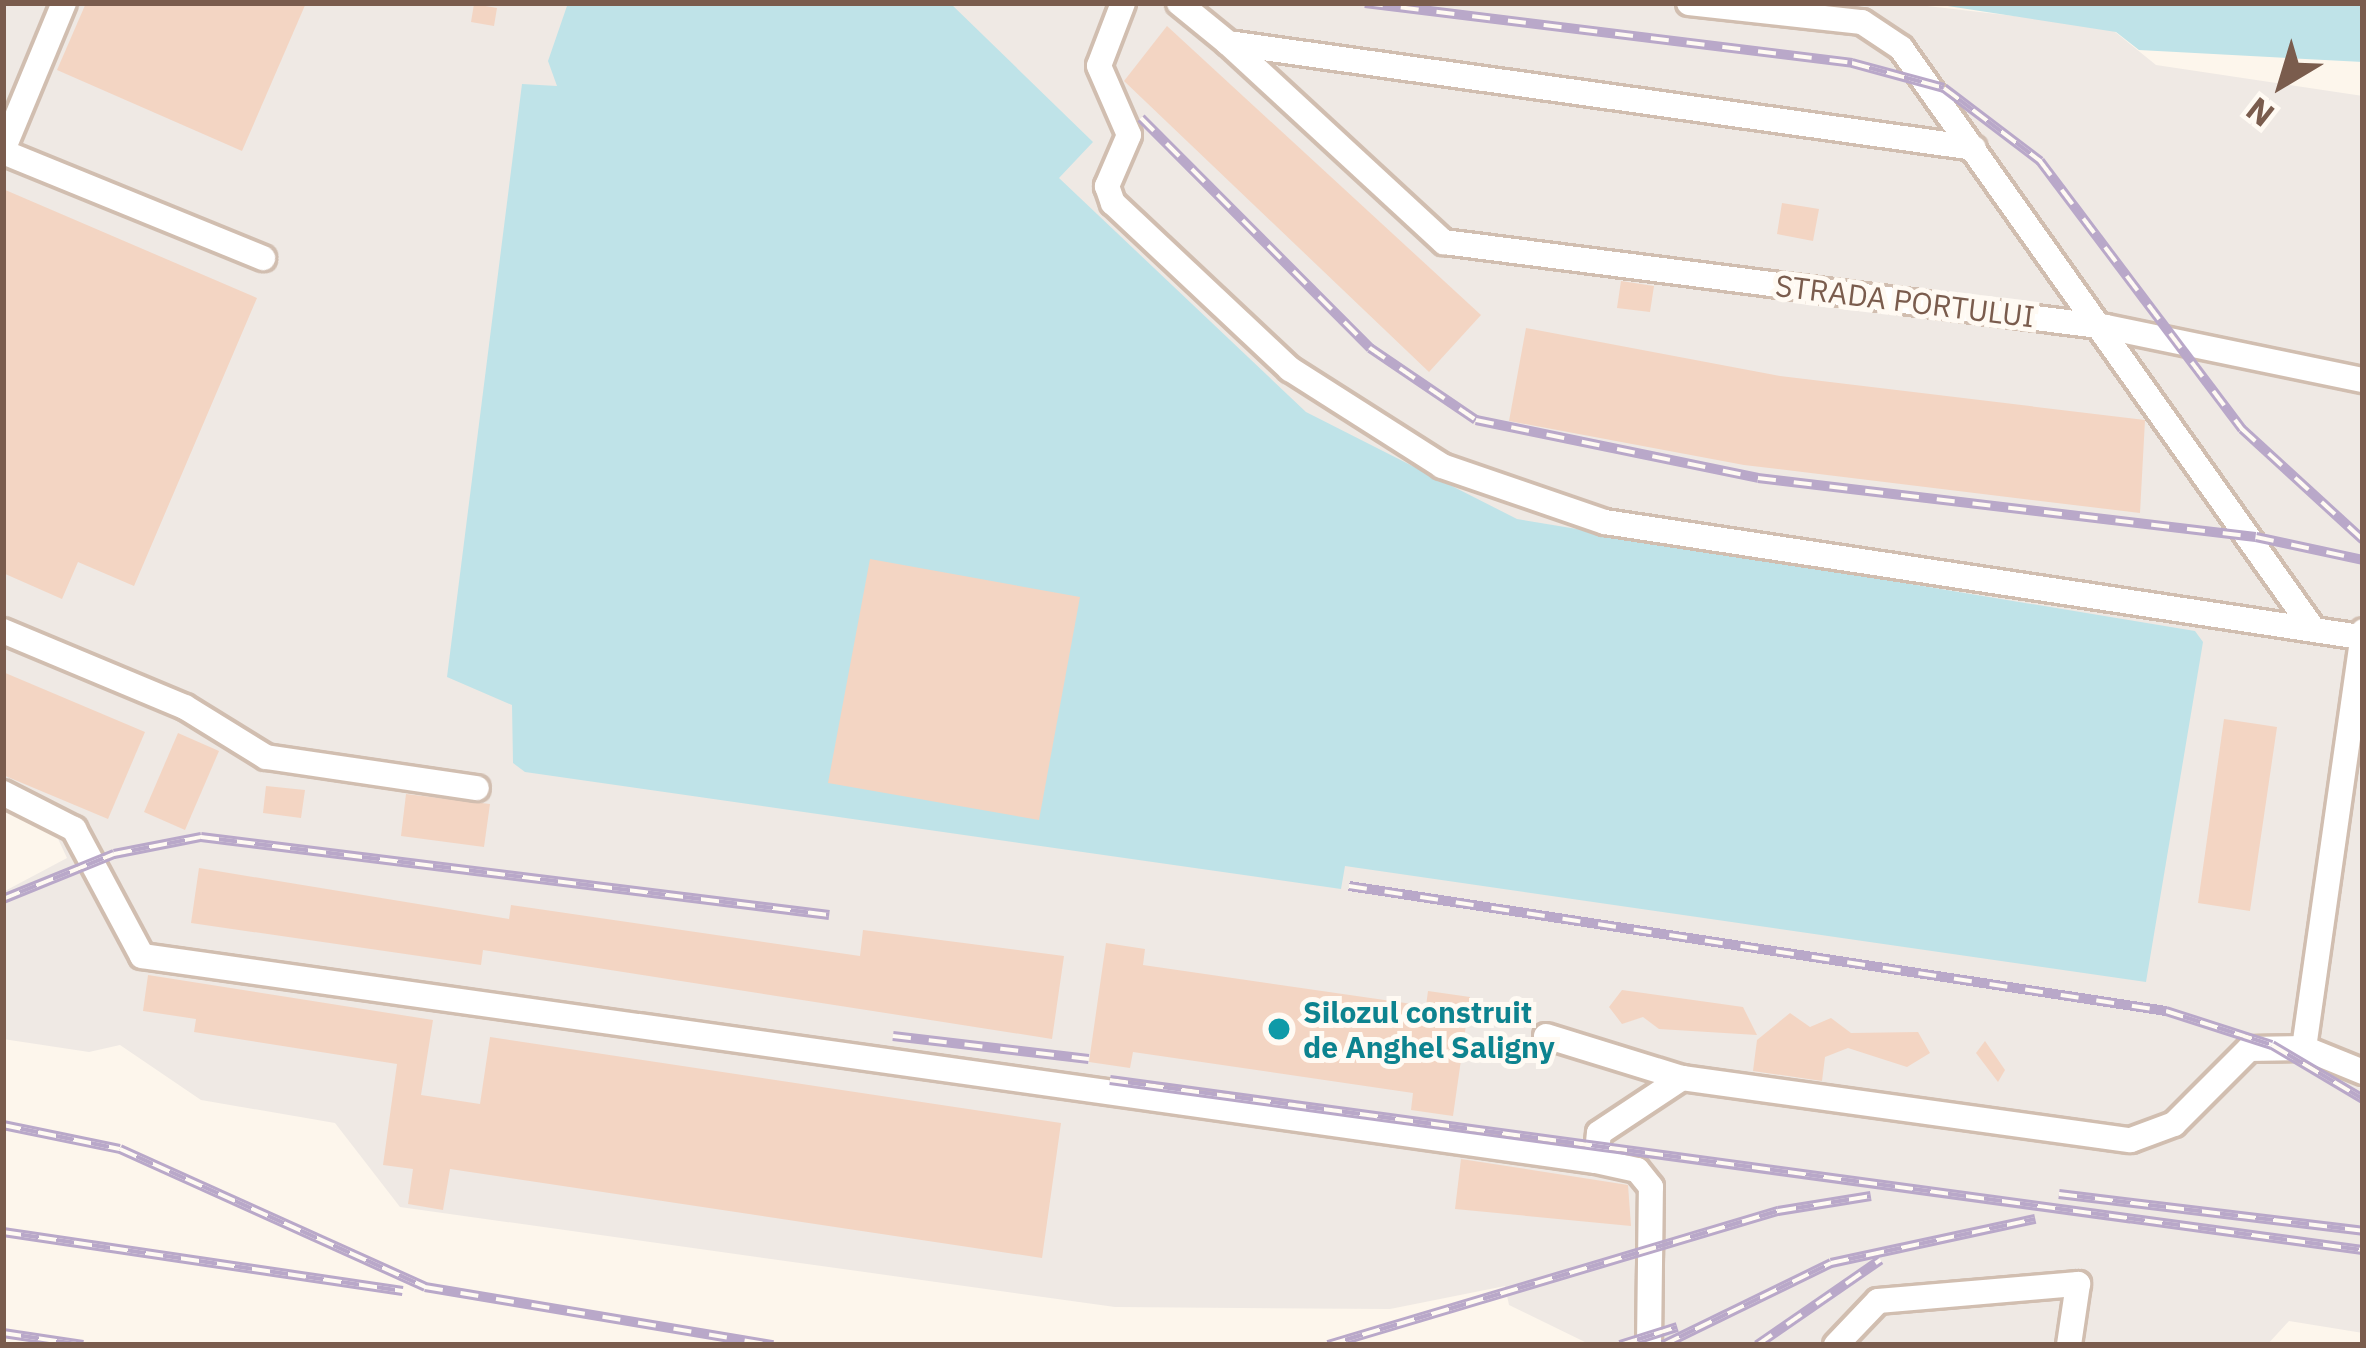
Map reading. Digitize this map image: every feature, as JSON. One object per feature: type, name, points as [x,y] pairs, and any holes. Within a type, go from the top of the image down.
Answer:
[{"type":"lane","points":[[64,3],[3,151],[263,258]]},
{"type":"lane","points":[[1123,3],[1099,66],[1130,135],[1106,186],[1113,203],[1290,368],[1442,466],[1605,522],[2362,634],[2303,1048]]},
{"type":"lane","points":[[1179,3],[1228,43],[1974,148]]},
{"type":"lane","points":[[1689,3],[1877,30],[1974,148],[2106,327],[2312,626]]},
{"type":"lane","name":"STRADA PORTULUI","points":[[1228,43],[1444,242],[2106,327],[2363,380]]},
{"type":"lane","points":[[3,631],[185,707],[266,757],[477,788]]},
{"type":"lane","points":[[3,793],[74,829],[142,956],[1637,1170],[1651,1187],[1649,1345]]},
{"type":"lane","points":[[1546,1036],[1682,1078],[2131,1140],[2174,1124],[2231,1058],[2303,1048],[2363,1072]]},
{"type":"lane","points":[[1596,1161],[1602,1124],[1682,1078]]},
{"type":"lane","points":[[1836,1345],[1878,1301],[2078,1284],[2069,1345]]},
{"type":"shaded area","points":[[3,3],[1901,3],[2109,27],[2156,65],[2363,96],[2363,1333],[2289,1321],[2267,1345],[1589,1344],[1509,1305],[1505,1286],[1390,1309],[1115,1307],[400,1207],[335,1123],[201,1100],[120,1045],[89,1052],[3,1039],[3,892],[67,858],[52,826],[3,804]]},
{"type":"water","points":[[568,3],[950,3],[1093,142],[1059,178],[1306,412],[1517,519],[2195,631],[2203,642],[2146,982],[1345,866],[1341,889],[525,772],[513,763],[512,705],[447,677],[522,84],[557,86],[548,61]]},
{"type":"water","points":[[1928,3],[2363,3],[2363,62],[2139,50],[2116,32]]},
{"type":"building","points":[[86,3],[306,3],[242,151],[57,70]]},
{"type":"building","points":[[474,4],[497,8],[494,26],[471,22]]},
{"type":"building","points":[[1167,26],[1481,315],[1429,372],[1124,81]]},
{"type":"building","points":[[3,189],[257,298],[134,586],[78,562],[62,599],[3,573]]},
{"type":"building","points":[[1782,203],[1819,209],[1813,241],[1777,234]]},
{"type":"building","points":[[1621,281],[1654,286],[1650,312],[1617,308]]},
{"type":"building","points":[[1526,328],[1780,376],[2145,420],[2140,513],[1744,465],[1509,421]]},
{"type":"building","points":[[870,559],[1080,597],[1039,820],[828,783]]},
{"type":"building","points":[[3,672],[145,732],[108,819],[3,775]]},
{"type":"building","points":[[2224,719],[2277,727],[2250,911],[2198,903]]},
{"type":"building","points":[[178,733],[219,751],[185,830],[144,812]]},
{"type":"building","points":[[266,786],[305,790],[301,818],[263,813]]},
{"type":"building","points":[[406,794],[490,804],[484,847],[401,836]]},
{"type":"building","points":[[199,868],[509,919],[511,905],[860,956],[863,930],[1064,956],[1052,1039],[483,950],[481,965],[191,923]]},
{"type":"building","name":"Silozul construit de Anghel Saligny","points":[[1106,943],[1145,949],[1143,965],[1426,1006],[1428,991],[1470,997],[1453,1116],[1411,1110],[1413,1093],[1133,1052],[1130,1068],[1089,1062]]},
{"type":"building","points":[[148,975],[433,1020],[421,1095],[480,1104],[490,1037],[1061,1123],[1042,1258],[450,1169],[443,1210],[408,1204],[413,1169],[383,1165],[397,1064],[194,1032],[196,1019],[143,1011]]},
{"type":"building","points":[[1622,990],[1743,1007],[1757,1035],[1659,1029],[1643,1017],[1622,1024],[1609,1007]]},
{"type":"building","points":[[1790,1013],[1810,1027],[1831,1018],[1851,1033],[1918,1032],[1930,1053],[1907,1067],[1848,1048],[1825,1057],[1822,1081],[1753,1071],[1757,1040]]},
{"type":"building","points":[[1985,1041],[2005,1070],[1998,1082],[1976,1053]]},
{"type":"building","points":[[1461,1159],[1628,1185],[1631,1226],[1455,1209]]},
{"type":"railway","points":[[1365,3],[1852,63],[1944,88],[2040,161],[2242,429],[2363,540]]},
{"type":"railway","points":[[1141,118],[1370,348],[1476,420],[1758,478],[2256,537],[2363,560]]},
{"type":"railway","points":[[3,899],[114,854],[201,837],[829,915]]},
{"type":"railway","points":[[1349,886],[2166,1011],[2272,1045],[2363,1099]]},
{"type":"railway","points":[[893,1036],[1089,1059]]},
{"type":"railway","points":[[1110,1080],[2363,1250]]},
{"type":"railway","points":[[3,1125],[120,1149],[425,1287],[773,1345]]},
{"type":"railway","points":[[2059,1194],[2363,1231]]},
{"type":"railway","points":[[1328,1345],[1778,1211],[1871,1196]]},
{"type":"railway","points":[[1663,1345],[1831,1263],[2035,1219]]},
{"type":"railway","points":[[3,1232],[403,1291]]},
{"type":"railway","points":[[1757,1345],[1880,1260]]},
{"type":"railway","points":[[1620,1345],[1677,1327]]},
{"type":"railway","points":[[3,1333],[83,1345]]},
{"type":"place","name":"Silozul construit de Anghel Saligny","points":[[1279,1029]]}]
